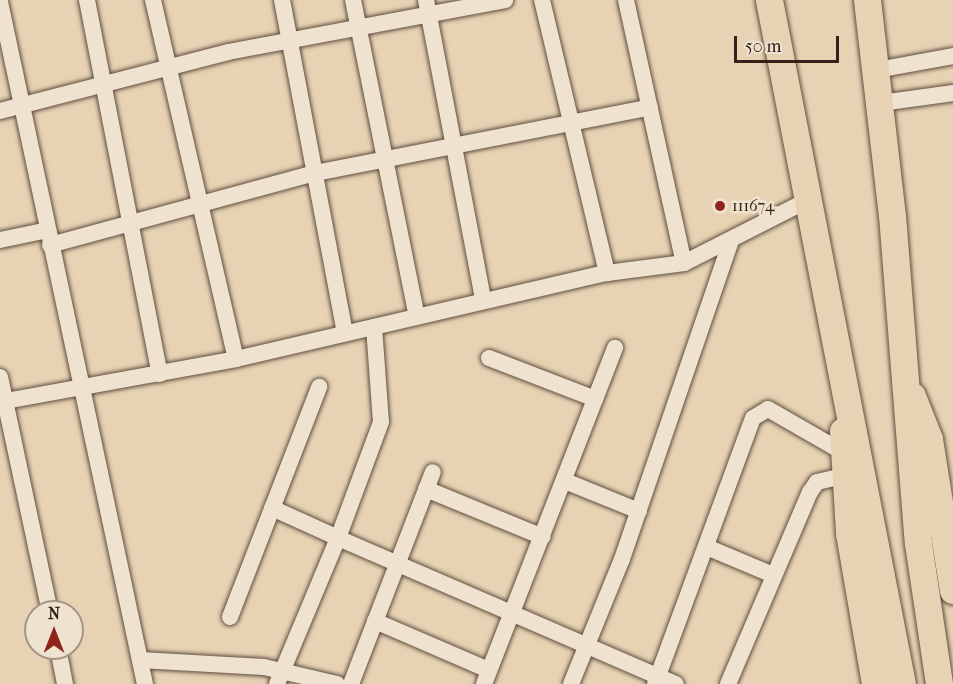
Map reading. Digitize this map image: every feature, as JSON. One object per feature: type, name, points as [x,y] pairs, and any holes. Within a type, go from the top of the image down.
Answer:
[{"type":"highway","points":[[769,0],[804,202],[846,403],[877,534],[902,684]]},
{"type":"highway","points":[[867,0],[881,103],[918,543],[939,684]]},
{"type":"highway","points":[[903,378],[929,439],[953,591]]},
{"type":"highway","points":[[846,403],[842,463],[874,684]]},
{"type":"street","points":[[87,0],[128,222],[160,374]]},
{"type":"street","points":[[153,0],[236,358]]},
{"type":"street","points":[[282,0],[345,333]]},
{"type":"street","points":[[352,0],[416,313]]},
{"type":"street","points":[[0,111],[167,68],[291,40],[359,30],[428,8],[505,0]]},
{"type":"street","points":[[542,0],[607,273]]},
{"type":"street","points":[[630,1],[650,107],[684,263]]},
{"type":"street","points":[[0,2],[49,237],[84,385],[145,684]]},
{"type":"street","points":[[428,8],[483,299]]},
{"type":"street","points":[[877,70],[953,56]]},
{"type":"street","points":[[881,103],[953,93]]},
{"type":"street","points":[[0,240],[49,237],[128,222],[201,205],[315,173],[385,162],[453,145],[650,107]]},
{"type":"street","points":[[3,402],[236,358],[374,327],[416,313],[607,273],[684,263],[730,243],[804,202]]},
{"type":"street","points":[[571,684],[639,511],[730,243]]},
{"type":"street","points":[[280,678],[338,538],[381,422],[374,327]]},
{"type":"street","points":[[375,621],[486,677],[514,614],[615,348]]},
{"type":"street","points":[[489,358],[596,399]]},
{"type":"street","points":[[0,377],[3,402],[47,600]]},
{"type":"street","points":[[230,617],[319,387]]},
{"type":"street","points":[[656,680],[709,548],[753,418],[768,409],[842,463],[817,482],[771,574],[728,684]]},
{"type":"street","points":[[351,684],[395,563],[433,472]]},
{"type":"street","points":[[565,481],[639,511]]},
{"type":"street","points":[[426,489],[543,537]]},
{"type":"street","points":[[272,508],[586,644],[656,680],[676,684]]},
{"type":"street","points":[[709,548],[771,574]]},
{"type":"street","points":[[60,660],[65,684]]},
{"type":"street","points":[[140,660],[337,684]]},
{"type":"place","name":"111674","points":[[720,206]]}]
